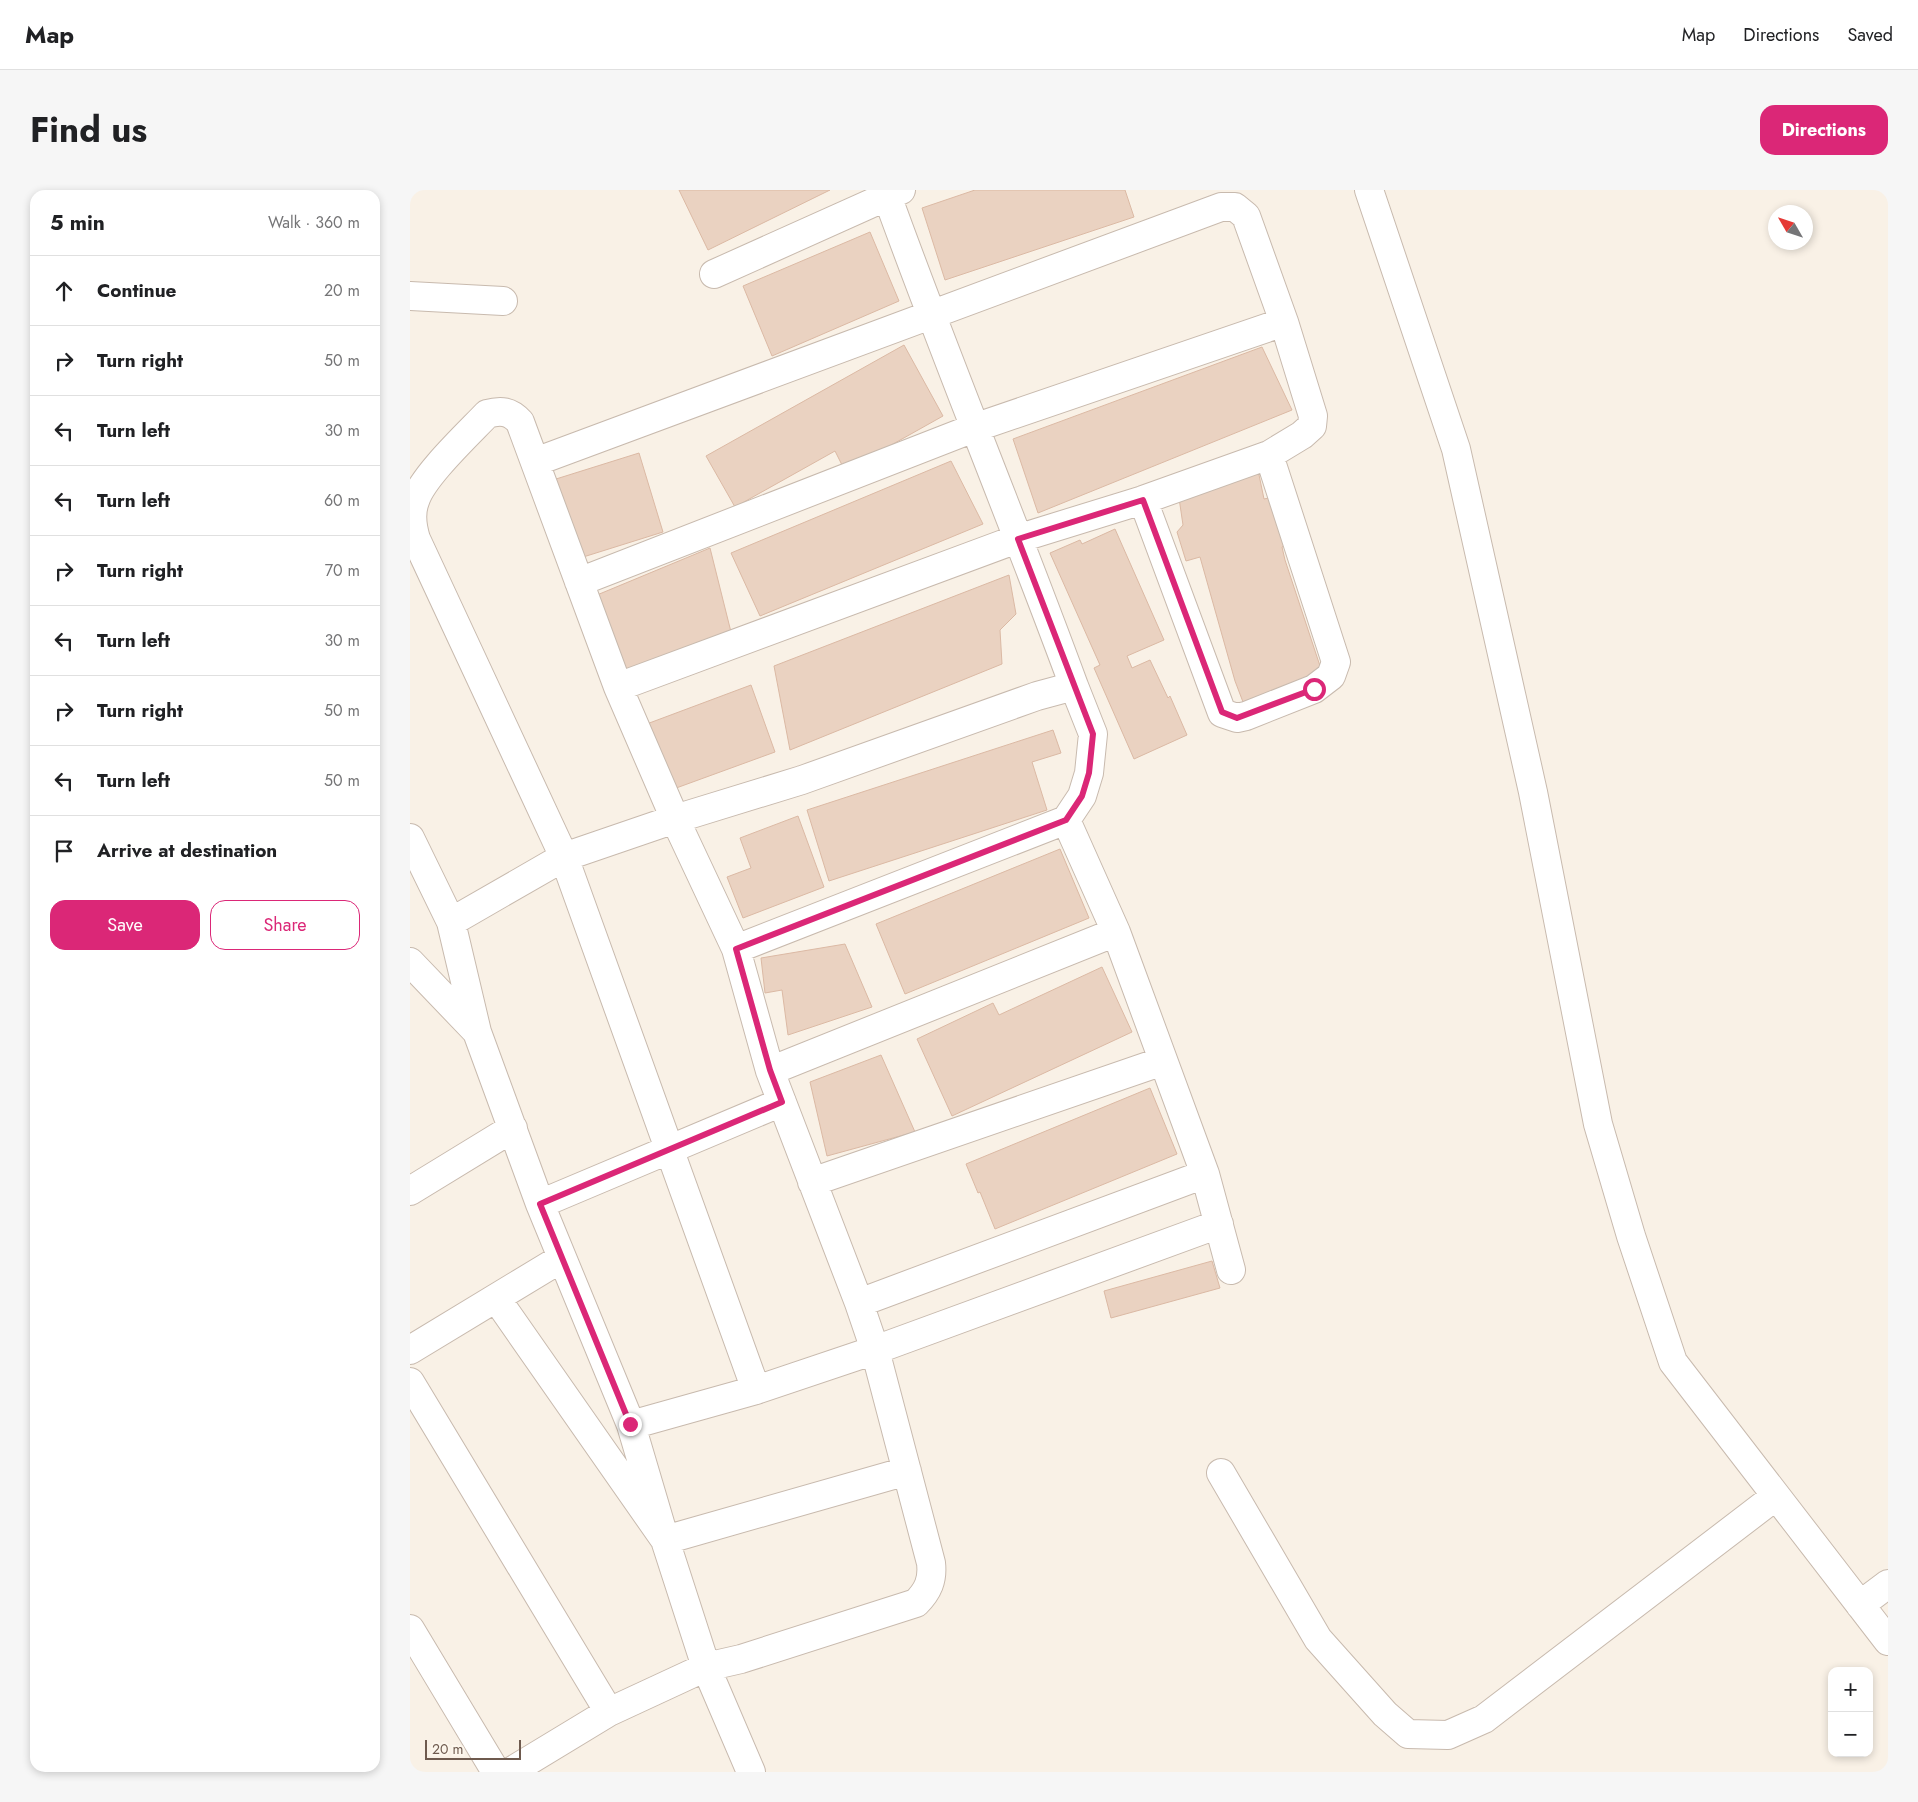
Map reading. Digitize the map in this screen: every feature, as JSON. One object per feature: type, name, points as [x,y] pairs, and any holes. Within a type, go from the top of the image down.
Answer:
[{"type":"street","points":[[1369,190],[1456,449],[1533,792],[1598,1124],[1631,1236],[1674,1362],[1888,1641]]},
{"type":"street","points":[[714,274],[891,192],[930,316],[1093,734],[1089,773],[1082,796],[1066,820],[736,949]]},
{"type":"street","points":[[535,462],[1221,207],[1235,207],[1246,216],[1284,322],[1313,416],[1312,426],[1302,435],[1269,455],[1143,500],[1018,539],[618,687]]},
{"type":"street","points":[[410,296],[503,301]]},
{"type":"street","points":[[579,582],[974,428],[1284,322]]},
{"type":"street","points":[[510,1772],[609,1712],[706,1667],[741,1659],[916,1603],[925,1594],[932,1573],[931,1563],[875,1350],[859,1303],[770,1070],[736,949],[675,819],[618,687],[520,422],[514,415],[496,411],[487,414],[424,482],[414,502],[412,520],[416,539],[564,857],[756,1390]]},
{"type":"street","points":[[1143,500],[1222,712],[1237,718],[1246,716],[1314,689],[1331,676],[1336,662],[1269,455]]},
{"type":"street","points":[[451,922],[564,857],[675,819],[802,780],[1037,696],[1074,686]]},
{"type":"street","points":[[1066,820],[1116,932],[1205,1174],[1231,1270]]},
{"type":"street","points":[[410,838],[451,922],[477,1032],[540,1204],[630,1424],[706,1667],[751,1772]]},
{"type":"street","points":[[770,1070],[1116,932]]},
{"type":"street","points":[[410,962],[477,1032]]},
{"type":"street","points":[[812,1182],[1163,1061]]},
{"type":"street","points":[[540,1204],[782,1102]]},
{"type":"street","points":[[410,1191],[513,1128]]},
{"type":"street","points":[[859,1303],[1205,1174]]},
{"type":"street","points":[[630,1424],[756,1390],[875,1350],[1219,1224]]},
{"type":"street","points":[[410,1350],[562,1258]]},
{"type":"street","points":[[496,1298],[665,1540]]},
{"type":"street","points":[[410,1382],[609,1712]]},
{"type":"street","points":[[665,1540],[907,1471]]},
{"type":"street","points":[[1221,1473],[1318,1639],[1385,1714],[1408,1734],[1448,1735],[1484,1719],[1776,1496]]},
{"type":"street","points":[[1860,1605],[1888,1584]]},
{"type":"street","points":[[410,1630],[496,1772]]},
{"type":"building","points":[[679,190],[830,190],[708,250]]},
{"type":"building","points":[[975,190],[1125,190],[1134,217],[945,280],[922,208]]},
{"type":"building","points":[[870,232],[899,301],[772,356],[743,286]]},
{"type":"building","points":[[904,345],[943,416],[845,471],[835,451],[735,507],[706,456]]},
{"type":"building","points":[[1262,347],[1292,410],[1038,513],[1013,439]]},
{"type":"building","points":[[639,453],[663,532],[580,558],[556,479]]},
{"type":"building","points":[[951,461],[983,524],[760,616],[731,553]]},
{"type":"building","points":[[1258,470],[1264,499],[1278,496],[1291,542],[1282,547],[1285,560],[1322,672],[1243,702],[1235,681],[1200,557],[1186,561],[1177,532],[1183,525],[1179,498]]},
{"type":"building","points":[[1115,529],[1164,640],[1127,656],[1132,668],[1150,660],[1168,698],[1170,696],[1187,735],[1134,759],[1094,668],[1100,665],[1050,553],[1080,540],[1082,544]]},
{"type":"building","points":[[710,548],[731,632],[627,677],[597,595]]},
{"type":"building","points":[[1009,575],[1016,614],[1000,630],[1002,664],[790,750],[774,666]]},
{"type":"building","points":[[751,685],[775,752],[668,791],[644,725]]},
{"type":"building","points":[[1053,730],[1061,753],[1032,762],[1047,810],[829,881],[807,810]]},
{"type":"building","points":[[798,816],[824,887],[743,918],[727,877],[751,868],[740,838]]},
{"type":"building","points":[[1060,849],[1089,918],[905,994],[876,924]]},
{"type":"building","points":[[845,944],[872,1007],[788,1035],[782,990],[765,993],[761,958]]},
{"type":"building","points":[[1102,967],[1132,1032],[952,1116],[917,1039],[993,1003],[999,1015]]},
{"type":"building","points":[[881,1055],[915,1132],[827,1156],[810,1082]]},
{"type":"building","points":[[1150,1088],[1177,1154],[995,1229],[966,1164]]},
{"type":"building","points":[[1212,1261],[1220,1288],[1111,1318],[1104,1291]]},
{"type":"route","points":[[630,1424],[540,1204],[782,1102],[770,1070],[736,949],[1066,820],[1082,796],[1089,773],[1093,734],[1018,539],[1143,500],[1222,712],[1237,718],[1314,689]]}]
